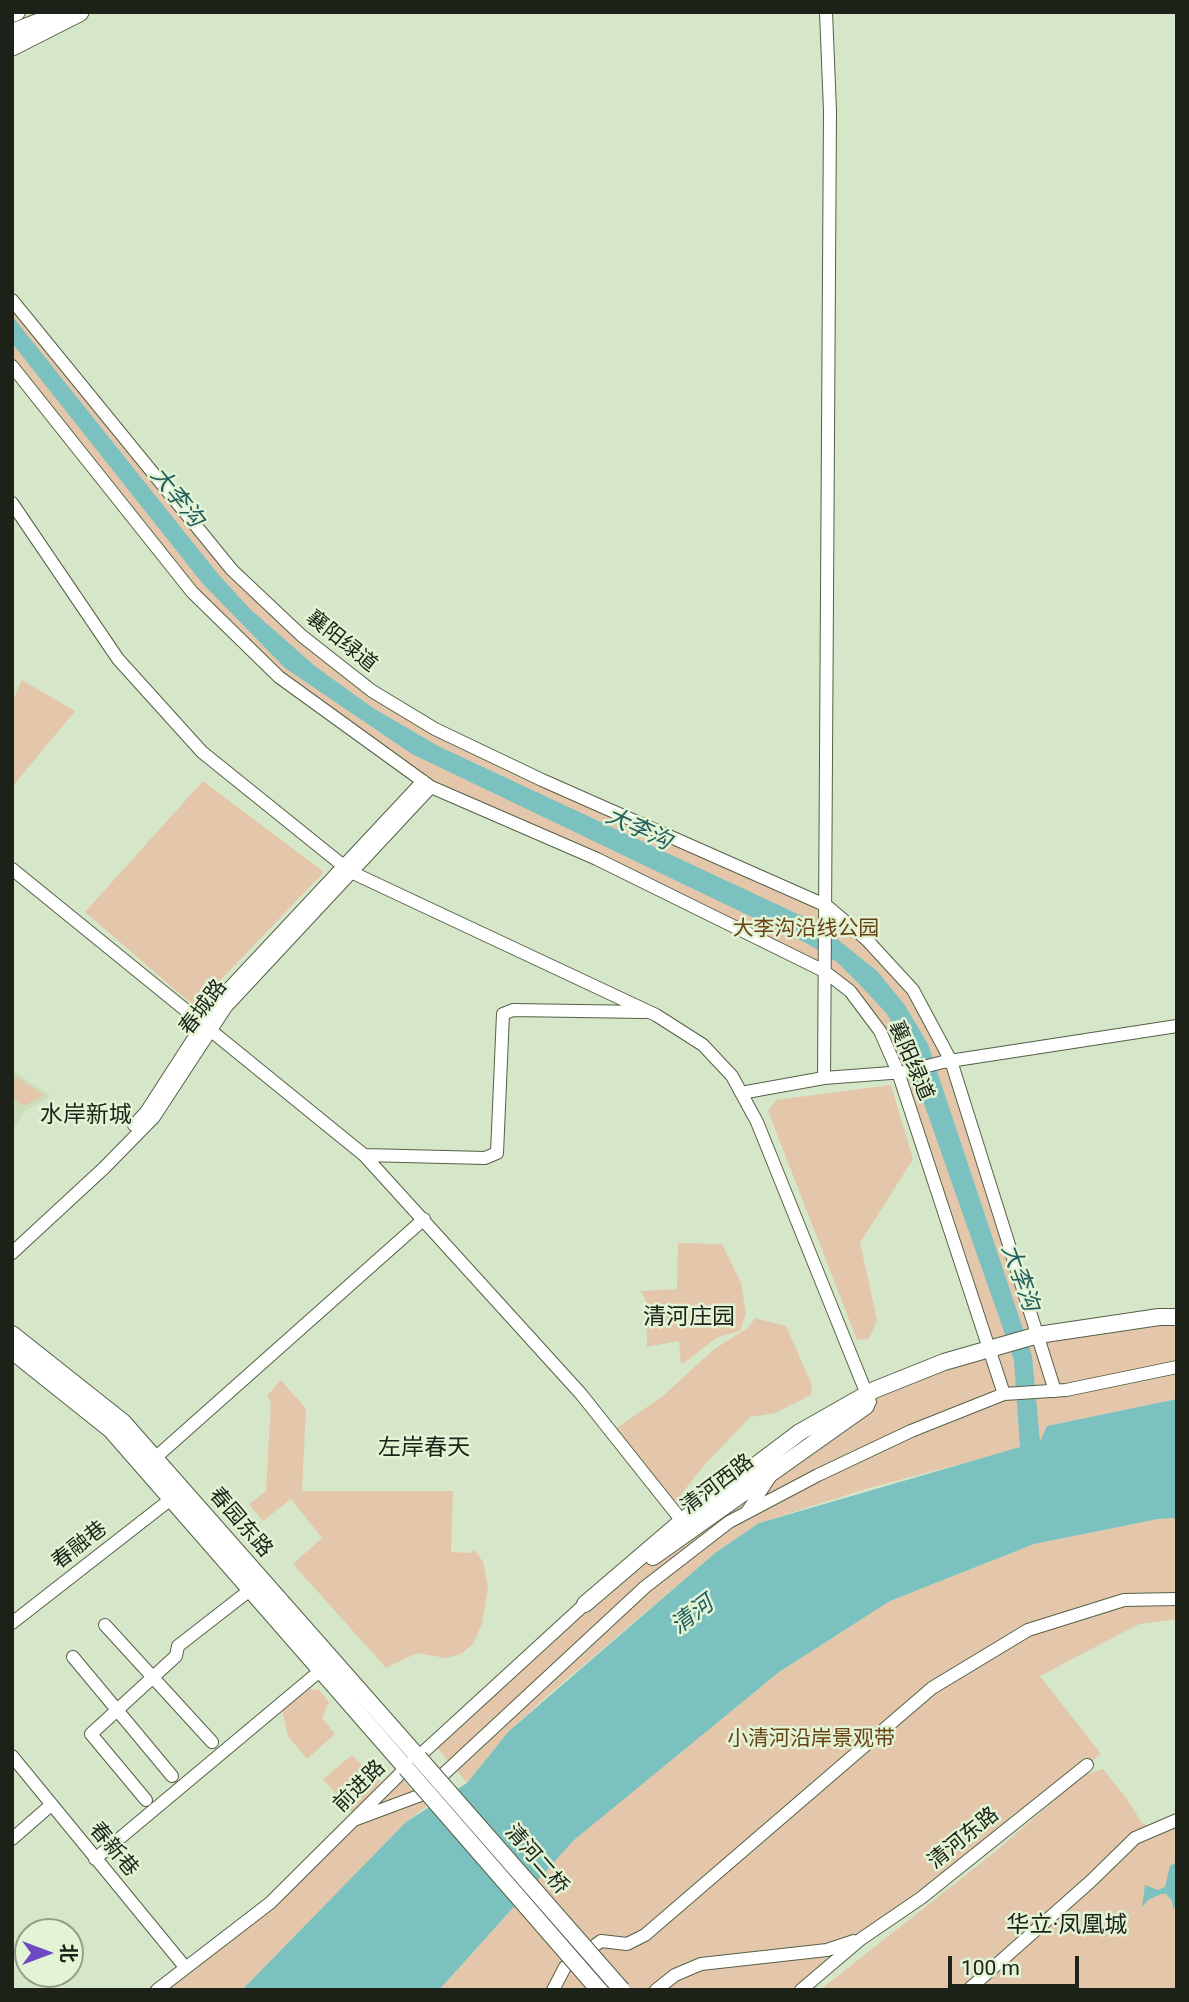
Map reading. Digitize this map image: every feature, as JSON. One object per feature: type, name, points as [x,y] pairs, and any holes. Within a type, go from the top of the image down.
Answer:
[{"type":"highway","points":[[16,40],[79,12]]},
{"type":"main road","points":[[16,40],[63,12]]},
{"type":"main road","points":[[585,1604],[682,1521],[800,1432],[871,1398],[993,1352],[1035,1340],[1159,1317],[1177,1317]]},
{"type":"main road","points":[[1035,1340],[1177,1327]]},
{"type":"main road","name":"春园东路","points":[[12,1334],[123,1422],[412,1763]]},
{"type":"main road","name":"春园东路","points":[[12,1351],[111,1430],[321,1670],[412,1763]]},
{"type":"main road","name":"清河西路","points":[[585,1604],[871,1398]]},
{"type":"main road","name":"清河二桥","points":[[412,1763],[599,1990]]},
{"type":"main road","name":"清河二桥","points":[[412,1763],[622,1990]]},
{"type":"street","points":[[824,1077],[830,111],[826,12]]},
{"type":"street","name":"襄阳绿道","points":[[12,300],[232,570],[302,636],[372,691],[435,729],[752,876],[827,906],[867,940],[913,990],[951,1061],[1035,1340],[1053,1391]]},
{"type":"street","name":"襄阳绿道","points":[[12,366],[192,592],[279,677],[427,784],[597,859],[824,971],[849,991],[880,1031],[901,1072],[1008,1394]]},
{"type":"street","points":[[12,503],[118,659],[202,752],[347,869],[650,1013],[703,1045],[732,1076],[757,1122],[871,1398]]},
{"type":"street","name":"春城路","points":[[12,1245],[53,1203],[100,1162],[146,1112],[204,1028],[427,784]]},
{"type":"street","points":[[12,869],[204,1028],[364,1155],[582,1394],[682,1521]]},
{"type":"street","points":[[364,1155],[485,1158],[497,1153],[503,1014],[513,1010],[650,1013]]},
{"type":"street","points":[[741,1093],[824,1077],[901,1072],[951,1061],[1177,1026]]},
{"type":"street","name":"春城路","points":[[12,1254],[154,1117],[204,1028]]},
{"type":"street","points":[[155,1458],[424,1219]]},
{"type":"street","points":[[354,1819],[421,1795],[645,1587],[729,1522],[911,1431],[1008,1394],[1053,1391],[1177,1367]]},
{"type":"street","points":[[747,1513],[775,1468]]},
{"type":"street","name":"春融巷","points":[[12,1623],[171,1499]]},
{"type":"street","points":[[146,1800],[91,1734],[176,1656],[178,1646],[250,1590]]},
{"type":"street","points":[[553,1990],[565,1967],[601,1941],[627,1944],[645,1935],[932,1688],[1028,1630],[1124,1600],[1177,1599]]},
{"type":"street","name":"前进路","points":[[157,1990],[270,1903],[412,1763],[585,1604]]},
{"type":"street","points":[[106,1625],[155,1675],[212,1742]]},
{"type":"street","points":[[73,1657],[172,1776]]},
{"type":"street","points":[[95,1858],[321,1670]]},
{"type":"street","name":"春新巷","points":[[12,1756],[185,1967]]},
{"type":"street","name":"清河东路","points":[[806,1986],[861,1938],[910,1906],[1087,1765]]},
{"type":"street","points":[[12,1839],[51,1805]]},
{"type":"street","points":[[968,1990],[1091,1881],[1135,1838],[1177,1820]]},
{"type":"street","name":"清河东路","points":[[656,1990],[675,1975],[701,1964],[731,1958],[827,1950],[861,1938]]},
{"type":"street","points":[[799,1954],[811,1958],[815,1966],[816,1973],[806,1986]]},
{"type":"shaded area","points":[[15,1072],[51,1096],[25,1111],[12,1130],[12,1076]]},
{"type":"green space","name":"大李沟沿线公园","points":[[12,300],[232,570],[302,636],[435,729],[827,906],[913,990],[951,1061],[1043,1337],[1177,1322],[1177,1399],[1047,1426],[1040,1443],[869,1488],[759,1523],[715,1553],[546,1697],[509,1731],[467,1783],[434,1744],[585,1604],[876,1399],[933,1375],[991,1356],[880,1031],[824,971],[431,787],[279,677],[192,592],[12,364]]},
{"type":"green space","points":[[22,680],[75,711],[12,787],[12,702]]},
{"type":"green space","points":[[203,781],[324,872],[195,1007],[85,912]]},
{"type":"green space","points":[[16,1077],[44,1095],[24,1106],[12,1098],[12,1082]]},
{"type":"green space","points":[[891,1085],[913,1159],[860,1243],[877,1320],[869,1339],[857,1340],[768,1111],[776,1100]]},
{"type":"green space","points":[[678,1243],[722,1244],[741,1283],[746,1313],[740,1331],[718,1337],[681,1365],[679,1341],[647,1347],[646,1301],[641,1291],[677,1289]]},
{"type":"green space","points":[[755,1318],[786,1326],[812,1385],[811,1395],[775,1413],[750,1417],[700,1470],[677,1500],[666,1502],[611,1432],[663,1396],[713,1350],[749,1327]]},
{"type":"green space","points":[[281,1380],[306,1409],[302,1491],[453,1491],[451,1552],[471,1553],[474,1549],[483,1562],[488,1587],[482,1624],[473,1644],[461,1654],[446,1658],[417,1653],[386,1668],[293,1564],[322,1538],[291,1499],[263,1521],[249,1504],[266,1491],[271,1403],[267,1396]]},
{"type":"green space","name":"小清河沿岸景观带","points":[[1177,1518],[1177,1619],[1139,1624],[1040,1676],[1101,1754],[801,1990],[439,1990],[579,1834],[779,1672],[890,1601],[1034,1544],[1158,1519]]},
{"type":"green space","points":[[309,1689],[319,1690],[329,1702],[322,1718],[335,1734],[307,1759],[288,1736],[282,1710]]},
{"type":"green space","points":[[352,1755],[364,1767],[376,1766],[382,1778],[373,1793],[352,1813],[323,1779]]},
{"type":"green space","points":[[1103,1769],[1142,1823],[1156,1829],[1177,1820],[1177,1990],[820,1990],[996,1851],[1082,1776]]},
{"type":"green space","points":[[399,1776],[427,1806],[406,1822],[242,1990],[157,1990],[270,1903]]},
{"type":"water","name":"清河","points":[[12,316],[218,574],[250,609],[316,667],[373,708],[438,746],[817,923],[877,971],[904,1004],[928,1044],[1032,1356],[1040,1441],[1047,1426],[1177,1399],[1177,1518],[1158,1519],[1034,1544],[890,1601],[779,1672],[574,1840],[439,1990],[242,1990],[406,1822],[467,1783],[509,1731],[715,1553],[759,1523],[1020,1447],[1014,1360],[901,1038],[887,1014],[862,987],[837,962],[806,943],[412,754],[285,668],[203,584],[12,343]]},
{"type":"water","points":[[1177,1862],[1177,1907],[1173,1908],[1172,1901],[1166,1894],[1161,1894],[1148,1900],[1142,1907],[1145,1885],[1158,1890],[1165,1887],[1170,1866]]},
{"type":"district","name":"水岸新城","points":[[86,1116]]},
{"type":"district","name":"清河庄园","points":[[689,1318]]},
{"type":"district","name":"左岸春天","points":[[424,1449]]},
{"type":"district","name":"华立·凤凰城","points":[[1067,1926]]},
{"type":"water label","name":"大李沟","points":[[176,498]]},
{"type":"water label","name":"大李沟","points":[[638,830]]},
{"type":"water label","name":"大李沟","points":[[1019,1278]]}]
